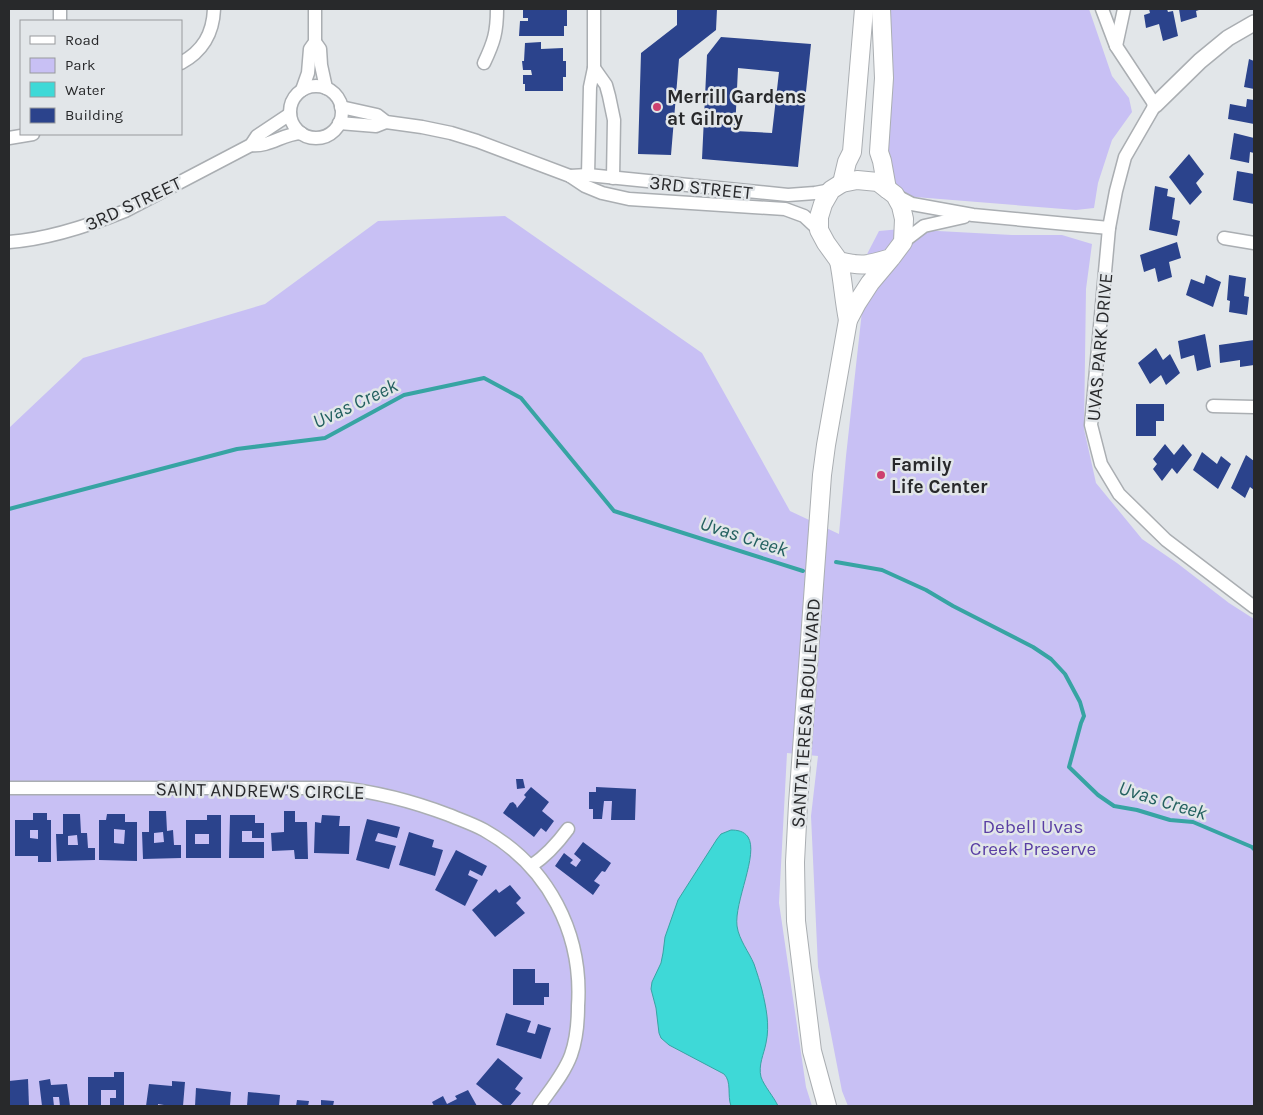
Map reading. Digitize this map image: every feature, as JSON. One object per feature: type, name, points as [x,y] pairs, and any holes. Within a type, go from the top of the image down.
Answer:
[{"type":"main road","points":[[836,187],[857,180],[878,182],[891,192],[901,206],[904,220],[903,242],[891,258],[870,265],[856,265],[839,261],[819,230],[819,217],[823,204],[836,187],[852,152],[864,9]]},
{"type":"main road","points":[[881,9],[884,78],[879,152],[891,192]]},
{"type":"main road","name":"SANTA TERESA BOULEVARD","points":[[827,1106],[812,1051],[796,921],[798,804],[822,475],[848,320],[870,283],[891,258]]},
{"type":"main road","name":"SANTA TERESA BOULEVARD","points":[[839,261],[848,320]]},
{"type":"street","points":[[182,63],[199,50],[207,39],[214,21],[214,9]]},
{"type":"street","points":[[315,9],[315,42],[320,49],[326,88]]},
{"type":"street","points":[[484,63],[493,44],[497,26],[497,9]]},
{"type":"street","points":[[588,175],[590,87],[594,68],[594,9]]},
{"type":"street","points":[[1102,9],[1116,46],[1155,105],[1200,61],[1228,38],[1254,23]]},
{"type":"street","points":[[1116,46],[1124,9]]},
{"type":"street","points":[[302,90],[308,73],[310,49],[315,42]]},
{"type":"street","points":[[594,68],[606,85],[610,96],[614,120],[613,178]]},
{"type":"street","points":[[318,86],[326,88],[338,99],[341,107],[339,123],[327,135],[311,137],[301,133],[292,122],[290,114],[294,97],[309,87],[318,86]]},
{"type":"street","name":"UVAS PARK DRIVE","points":[[1155,105],[1125,157],[1116,190],[1109,228],[1091,425],[1100,464],[1119,494],[1166,540],[1254,607]]},
{"type":"street","name":"3RD STREET","points":[[341,107],[377,115],[386,122]]},
{"type":"street","name":"3RD STREET","points":[[9,242],[67,232],[105,219],[145,201],[251,145],[257,136],[290,114]]},
{"type":"street","name":"3RD STREET","points":[[339,123],[376,126],[386,122],[451,133],[570,176],[585,186],[602,193],[629,199],[786,209],[804,216],[819,230]]},
{"type":"street","name":"3RD STREET","points":[[251,145],[261,146],[287,135],[301,133]]},
{"type":"street","points":[[9,138],[27,135]]},
{"type":"street","name":"3RD STREET","points":[[570,176],[588,175],[788,195],[815,193],[836,187]]},
{"type":"street","points":[[891,192],[912,204],[974,215],[1109,228]]},
{"type":"street","points":[[903,242],[924,226],[974,215]]},
{"type":"street","points":[[1224,238],[1254,243]]},
{"type":"street","points":[[1213,406],[1254,407]]},
{"type":"street","name":"SAINT ANDREW'S CIRCLE","points":[[9,788],[339,788],[361,790],[406,800],[483,829],[500,840],[531,866],[546,884],[564,918],[574,948],[580,990],[578,1022],[571,1054],[562,1074],[539,1106]]},
{"type":"street","points":[[531,866],[542,859],[568,829]]},
{"type":"green space","points":[[887,9],[1089,9],[1112,76],[1129,98],[1132,112],[1112,140],[1098,183],[1094,208],[1076,210],[890,195],[879,185]]},
{"type":"green space","name":"Debell Uvas Creek Preserve","points":[[505,216],[702,353],[790,511],[839,534],[864,293],[865,258],[879,231],[901,229],[1012,235],[1062,235],[1092,244],[1086,289],[1084,429],[1096,483],[1142,539],[1229,603],[1254,619],[1254,1106],[848,1106],[842,1091],[818,967],[811,816],[818,756],[787,753],[779,903],[806,1087],[812,1106],[9,1106],[9,428],[83,358],[265,304],[378,221]]},
{"type":"water","points":[[731,830],[744,833],[751,845],[749,866],[739,904],[737,926],[742,941],[754,964],[767,1016],[768,1030],[760,1073],[762,1080],[778,1106],[731,1106],[729,1085],[724,1074],[669,1045],[661,1038],[651,989],[652,982],[661,963],[665,937],[678,900],[717,839],[721,834]]},
{"type":"building","points":[[567,9],[567,26],[564,26],[564,36],[519,36],[520,21],[528,21],[528,18],[523,18],[523,10]]},
{"type":"building","name":"Merrill Gardens at Gilroy","points":[[677,9],[717,9],[716,30],[679,59],[671,155],[638,154],[641,53],[677,25]]},
{"type":"building","points":[[1149,9],[1173,11],[1178,36],[1163,41],[1159,24],[1146,28],[1144,15],[1150,13]]},
{"type":"building","points":[[1179,9],[1202,9],[1196,11],[1197,17],[1181,22]]},
{"type":"building","points":[[721,37],[811,44],[798,167],[702,159],[707,55]],"holes":[[[738,68],[779,72],[772,133],[735,131]]]},
{"type":"building","points":[[541,42],[541,49],[563,48],[563,61],[566,61],[566,77],[563,77],[563,91],[525,91],[523,75],[532,75],[531,70],[523,70],[522,61],[524,61],[525,43]]},
{"type":"building","points":[[1249,59],[1254,61],[1254,89],[1244,87]]},
{"type":"building","points":[[1247,99],[1254,100],[1254,124],[1228,119],[1230,104],[1246,107]]},
{"type":"building","points":[[1234,133],[1254,138],[1254,153],[1250,152],[1249,163],[1230,159]]},
{"type":"building","points":[[1189,154],[1204,174],[1196,183],[1202,192],[1190,205],[1169,177]]},
{"type":"building","points":[[1237,171],[1254,174],[1254,204],[1233,200]]},
{"type":"building","points":[[1155,186],[1168,189],[1167,196],[1175,198],[1172,219],[1180,221],[1177,236],[1149,230]]},
{"type":"building","points":[[1177,242],[1181,258],[1169,262],[1172,277],[1158,282],[1155,268],[1144,272],[1140,255]]},
{"type":"building","points":[[1206,275],[1221,282],[1213,307],[1186,295],[1191,279],[1204,284]]},
{"type":"building","points":[[1229,275],[1246,278],[1244,296],[1249,297],[1247,315],[1229,312],[1230,301],[1227,300]]},
{"type":"building","points":[[1205,334],[1211,367],[1197,371],[1194,355],[1181,359],[1178,341]]},
{"type":"building","points":[[1254,340],[1254,365],[1240,367],[1240,360],[1220,363],[1219,345]]},
{"type":"building","points":[[1156,348],[1163,360],[1170,354],[1180,373],[1166,385],[1161,375],[1150,384],[1138,363]]},
{"type":"building","points":[[1136,404],[1164,404],[1164,421],[1156,421],[1156,436],[1136,436]]},
{"type":"building","points":[[1165,444],[1174,455],[1183,444],[1192,455],[1177,474],[1172,468],[1162,481],[1153,469],[1157,464],[1153,459]]},
{"type":"building","points":[[1202,452],[1217,464],[1221,456],[1231,464],[1218,489],[1193,470]]},
{"type":"building","points":[[1246,455],[1254,461],[1254,490],[1250,487],[1245,498],[1231,488]]},
{"type":"building","points":[[516,779],[523,779],[525,788],[517,789]]},
{"type":"building","points":[[531,787],[549,802],[542,811],[554,821],[546,832],[541,828],[534,837],[503,813],[510,803],[513,802],[517,808]]},
{"type":"building","points":[[596,787],[636,789],[635,820],[611,820],[612,801],[604,801],[602,819],[593,819],[593,809],[589,809],[589,792],[596,792]]},
{"type":"building","points":[[149,811],[166,811],[167,831],[173,830],[174,845],[181,845],[181,858],[143,859],[142,832],[149,832]],"holes":[[[163,832],[164,842],[154,843],[154,833]]]},
{"type":"building","points":[[284,811],[295,811],[295,822],[307,822],[308,859],[295,859],[294,850],[272,851],[271,833],[284,832]]},
{"type":"building","points":[[33,813],[47,813],[47,820],[51,820],[51,862],[38,862],[38,856],[15,856],[15,820],[33,820]],"holes":[[[30,830],[38,830],[38,839],[30,838]]]},
{"type":"building","points":[[63,814],[80,814],[81,833],[87,833],[88,848],[95,848],[95,860],[57,861],[56,834],[63,834]],"holes":[[[77,835],[78,845],[68,845],[68,836]]]},
{"type":"building","points":[[107,814],[125,814],[125,822],[137,822],[137,861],[99,860],[99,820],[106,820]],"holes":[[[114,829],[125,830],[124,844],[114,843]]]},
{"type":"building","points":[[207,815],[221,815],[221,858],[186,858],[186,820],[207,820]],"holes":[[[195,834],[209,834],[209,844],[195,844]]]},
{"type":"building","points":[[230,815],[255,815],[255,823],[264,823],[264,838],[252,838],[252,831],[242,831],[242,842],[264,842],[264,858],[229,858]]},
{"type":"building","points":[[322,815],[340,816],[339,826],[350,826],[349,854],[314,853],[315,822],[321,823]]},
{"type":"building","points":[[367,819],[400,827],[397,838],[378,833],[375,841],[396,846],[389,869],[356,860]]},
{"type":"building","points":[[409,832],[434,840],[432,847],[443,850],[435,876],[399,865]]},
{"type":"building","points":[[583,842],[611,863],[605,872],[602,871],[594,881],[600,885],[593,895],[555,866],[564,853],[573,860],[570,863],[576,867],[581,860],[574,854]]},
{"type":"building","points":[[456,850],[487,866],[482,876],[470,870],[468,875],[478,880],[465,906],[435,890]]},
{"type":"building","points":[[510,885],[521,898],[516,903],[525,913],[495,937],[472,910],[496,889],[499,893]]},
{"type":"building","points":[[513,969],[535,969],[535,983],[549,983],[549,997],[544,997],[544,1005],[513,1005]]},
{"type":"building","points":[[506,1013],[531,1021],[527,1032],[535,1034],[538,1024],[551,1028],[541,1059],[496,1045]]},
{"type":"building","points":[[498,1058],[523,1078],[515,1089],[521,1093],[510,1106],[504,1106],[476,1084]]},
{"type":"building","points":[[114,1072],[124,1072],[124,1105],[110,1105],[110,1098],[116,1098],[116,1090],[101,1090],[101,1106],[88,1106],[88,1077],[114,1077]]},
{"type":"building","points":[[28,1079],[29,1106],[9,1106],[9,1081]]},
{"type":"building","points":[[50,1079],[51,1085],[67,1084],[70,1106],[60,1106],[59,1097],[53,1097],[54,1106],[42,1106],[39,1081]]},
{"type":"building","points":[[172,1081],[185,1082],[183,1106],[158,1104],[158,1106],[146,1106],[149,1084],[172,1086]]},
{"type":"building","points":[[196,1088],[231,1092],[230,1106],[195,1106]]},
{"type":"building","points":[[468,1090],[477,1106],[434,1106],[432,1102],[443,1096],[447,1104],[457,1099],[455,1096]]},
{"type":"building","points":[[248,1092],[280,1095],[279,1106],[247,1106]]},
{"type":"building","points":[[297,1100],[309,1101],[308,1106],[296,1106]]},
{"type":"building","points":[[321,1100],[334,1101],[333,1106],[321,1106]]},
{"type":"waterway","name":"Uvas Creek","points":[[9,509],[237,449],[325,438],[404,395],[484,378],[521,398],[614,511],[803,571]]},
{"type":"waterway","name":"Uvas Creek","points":[[836,562],[882,570],[926,590],[1033,647],[1051,659],[1065,674],[1080,702],[1084,716],[1069,767],[1098,795],[1114,806],[1137,810],[1170,820],[1193,822],[1254,849]]},
{"type":"place","name":"Merrill Gardens at Gilroy","points":[[657,107]]},
{"type":"place","name":"Family Life Center","points":[[881,475]]}]
